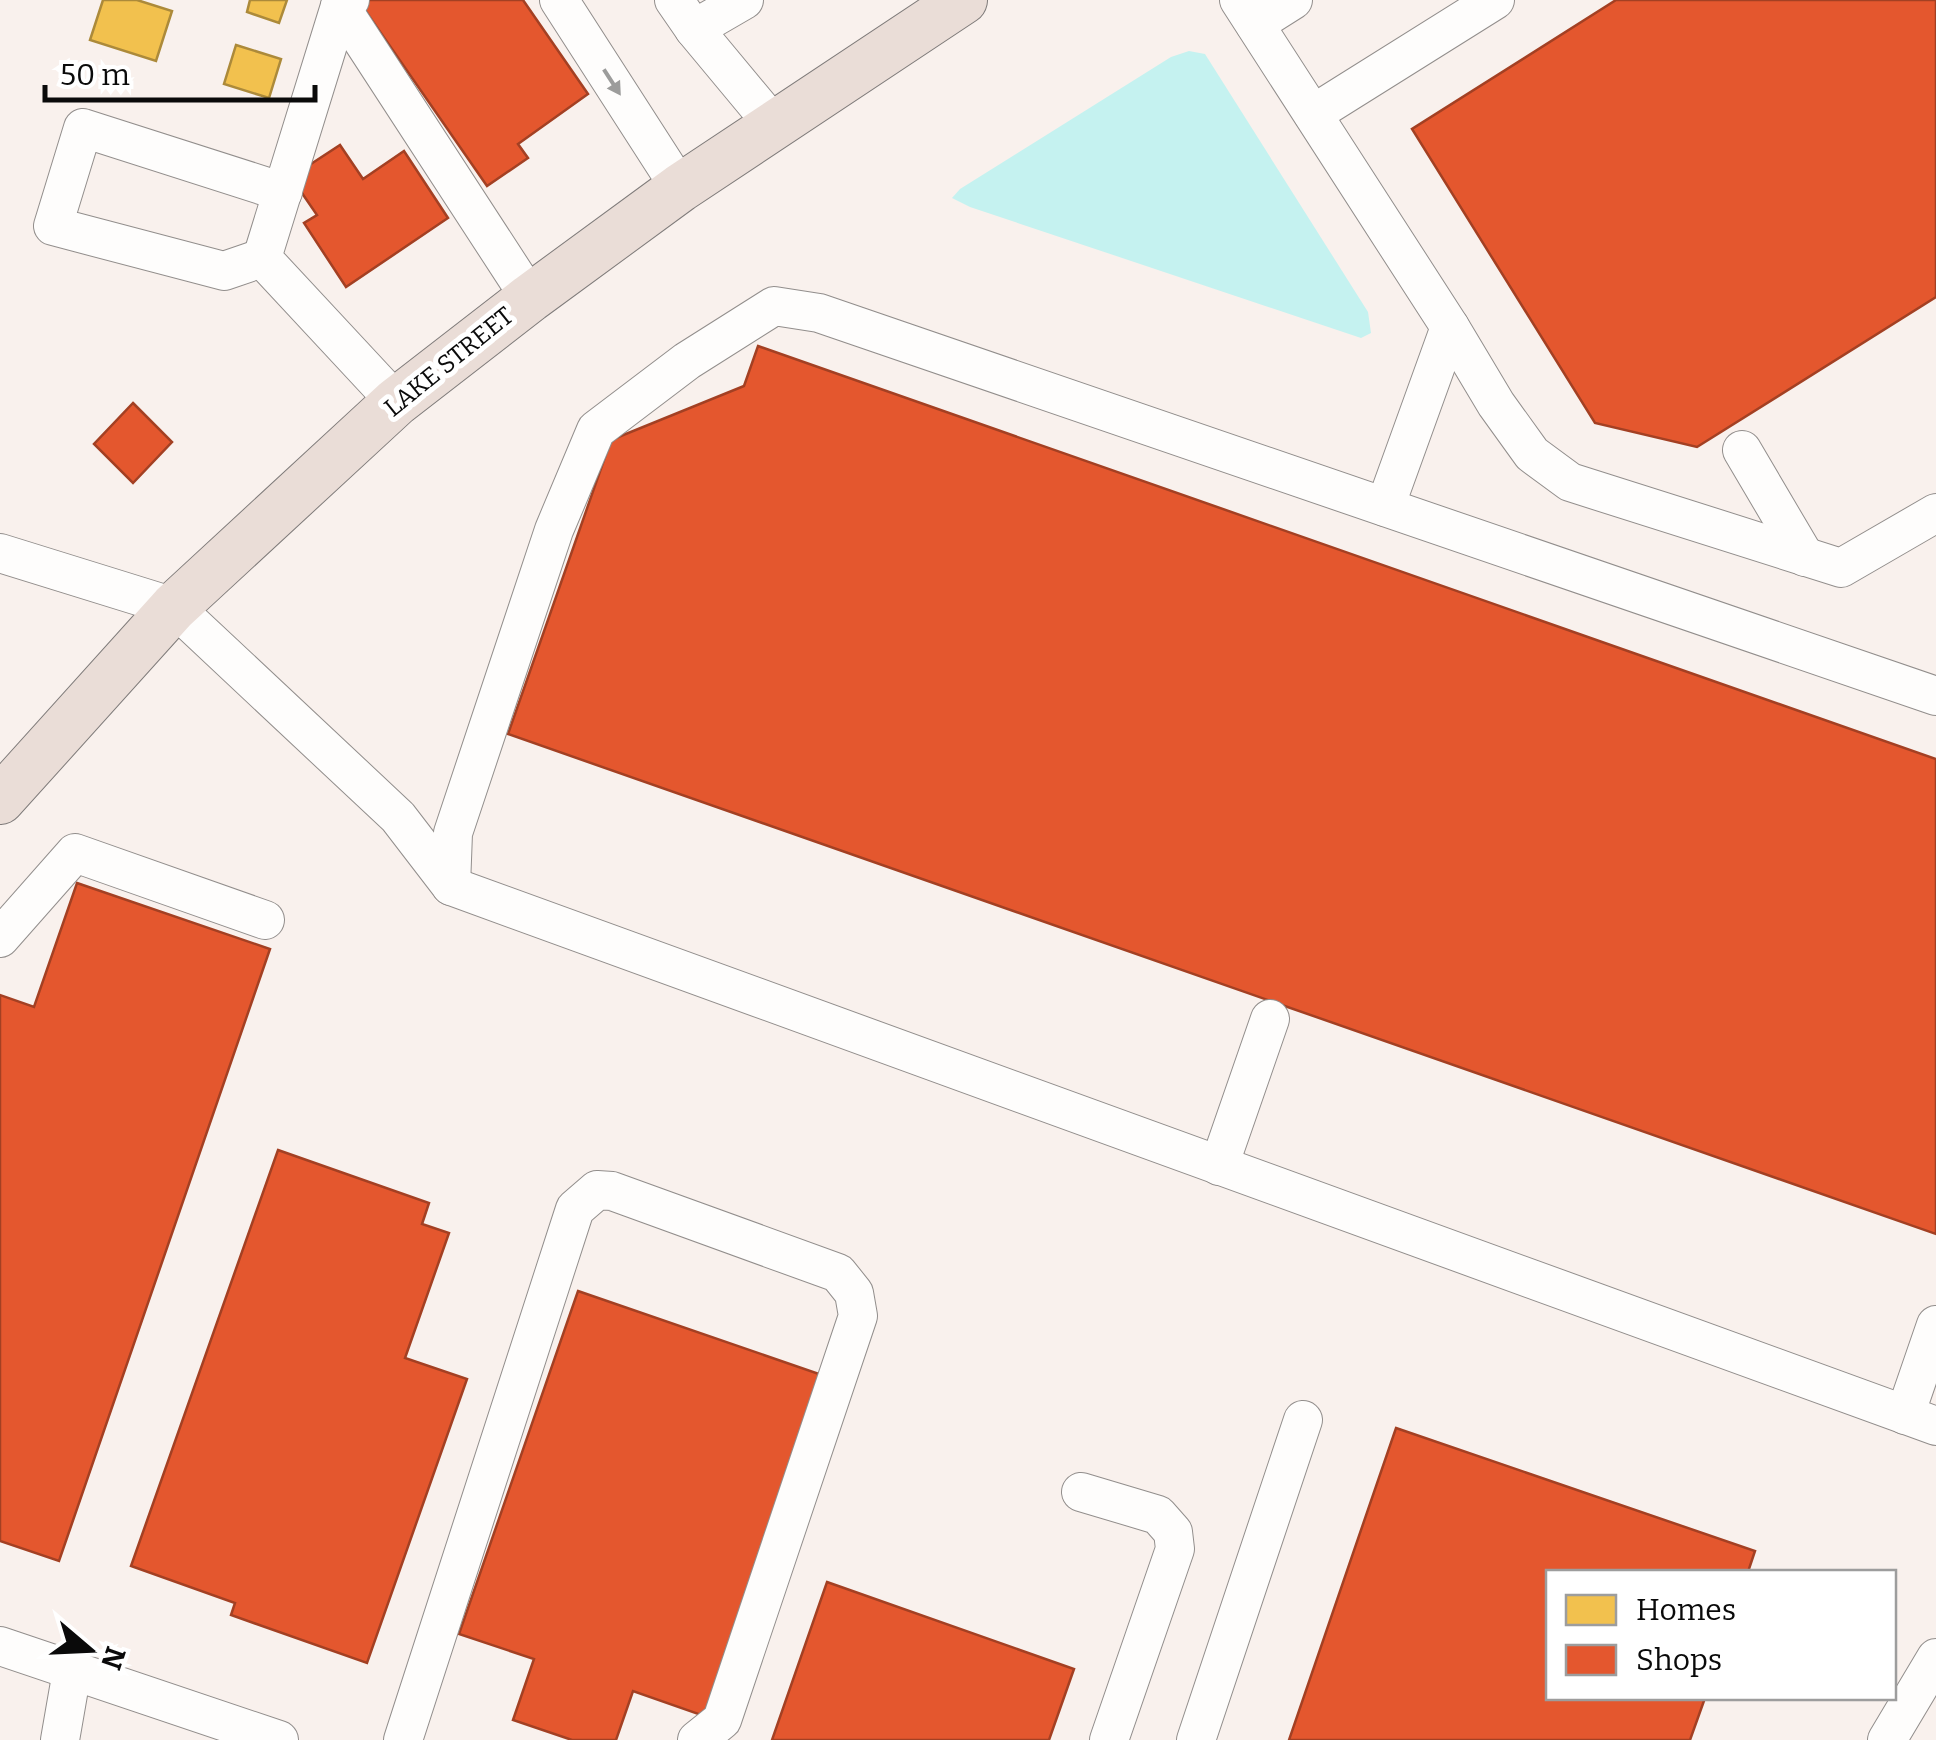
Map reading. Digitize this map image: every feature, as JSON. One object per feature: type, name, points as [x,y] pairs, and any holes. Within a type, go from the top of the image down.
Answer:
[{"type":"main road","name":"LAKE STREET","points":[[0,800],[174,608],[396,402],[680,188],[962,0]]},
{"type":"street","points":[[560,0],[680,188]]},
{"type":"street","points":[[744,0],[684,14],[773,124]]},
{"type":"street","points":[[1294,0],[1247,12],[1496,404],[1532,454],[1570,482],[1841,568],[1936,512]]},
{"type":"street","points":[[1313,114],[1495,0]]},
{"type":"street","points":[[262,258],[345,3]]},
{"type":"street","points":[[345,3],[530,298]]},
{"type":"street","points":[[262,258],[224,271],[53,226],[83,128],[283,192]]},
{"type":"street","points":[[262,258],[396,402]]},
{"type":"street","points":[[451,886],[452,833],[554,530],[596,430],[687,361],[774,306],[820,313],[1936,696]]},
{"type":"street","points":[[1384,507],[1450,327]]},
{"type":"street","points":[[1742,450],[1806,557]]},
{"type":"street","points":[[0,553],[174,608],[398,817],[451,886],[1920,1420],[1936,1325]]},
{"type":"street","points":[[0,938],[76,853],[264,920]]},
{"type":"street","points":[[1219,1166],[1270,1018]]},
{"type":"street","points":[[402,1740],[575,1209],[597,1190],[612,1191],[838,1273],[854,1293],[858,1316],[722,1720],[696,1740]]},
{"type":"street","points":[[1196,1740],[1303,1420]]},
{"type":"street","points":[[1081,1492],[1158,1516],[1173,1532],[1174,1550],[1109,1740]]},
{"type":"street","points":[[2,1651],[279,1740]]},
{"type":"street","points":[[1887,1740],[1936,1658]]},
{"type":"street","points":[[60,1740],[72,1671]]},
{"type":"water","points":[[1189,51],[1205,54],[1368,312],[1371,333],[1361,338],[952,198],[960,189],[1171,57]]},
{"type":"building: Homes","points":[[103,0],[137,0],[172,11],[156,61],[90,40]]},
{"type":"building: Homes","points":[[250,0],[287,0],[279,23],[247,12]]},
{"type":"building: Homes","points":[[236,45],[281,59],[269,98],[224,84]]},
{"type":"building: Shops","points":[[358,0],[523,0],[588,94],[518,144],[528,158],[487,186]]},
{"type":"building: Shops","points":[[1616,0],[1936,0],[1936,297],[1697,447],[1595,423],[1412,129]]},
{"type":"building: Shops","points":[[340,145],[363,179],[404,151],[448,218],[346,287],[304,223],[317,215],[291,177]]},
{"type":"building: Shops","points":[[758,346],[1936,759],[1936,1234],[508,734],[611,440],[744,386]]},
{"type":"building: Shops","points":[[133,403],[172,442],[133,483],[94,444]]},
{"type":"building: Shops","points":[[77,883],[270,949],[59,1561],[0,1541],[0,995],[34,1007]]},
{"type":"building: Shops","points":[[278,1150],[429,1203],[422,1224],[449,1233],[405,1358],[467,1379],[367,1663],[231,1615],[235,1603],[131,1566]]},
{"type":"building: Shops","points":[[578,1291],[822,1375],[704,1716],[633,1691],[616,1740],[572,1740],[513,1720],[534,1659],[459,1634]]},
{"type":"building: Shops","points":[[1396,1428],[1755,1551],[1749,1570],[1546,1570],[1546,1700],[1704,1700],[1690,1740],[1289,1740]]},
{"type":"building: Shops","points":[[827,1582],[1074,1669],[1049,1740],[772,1740]]}]
